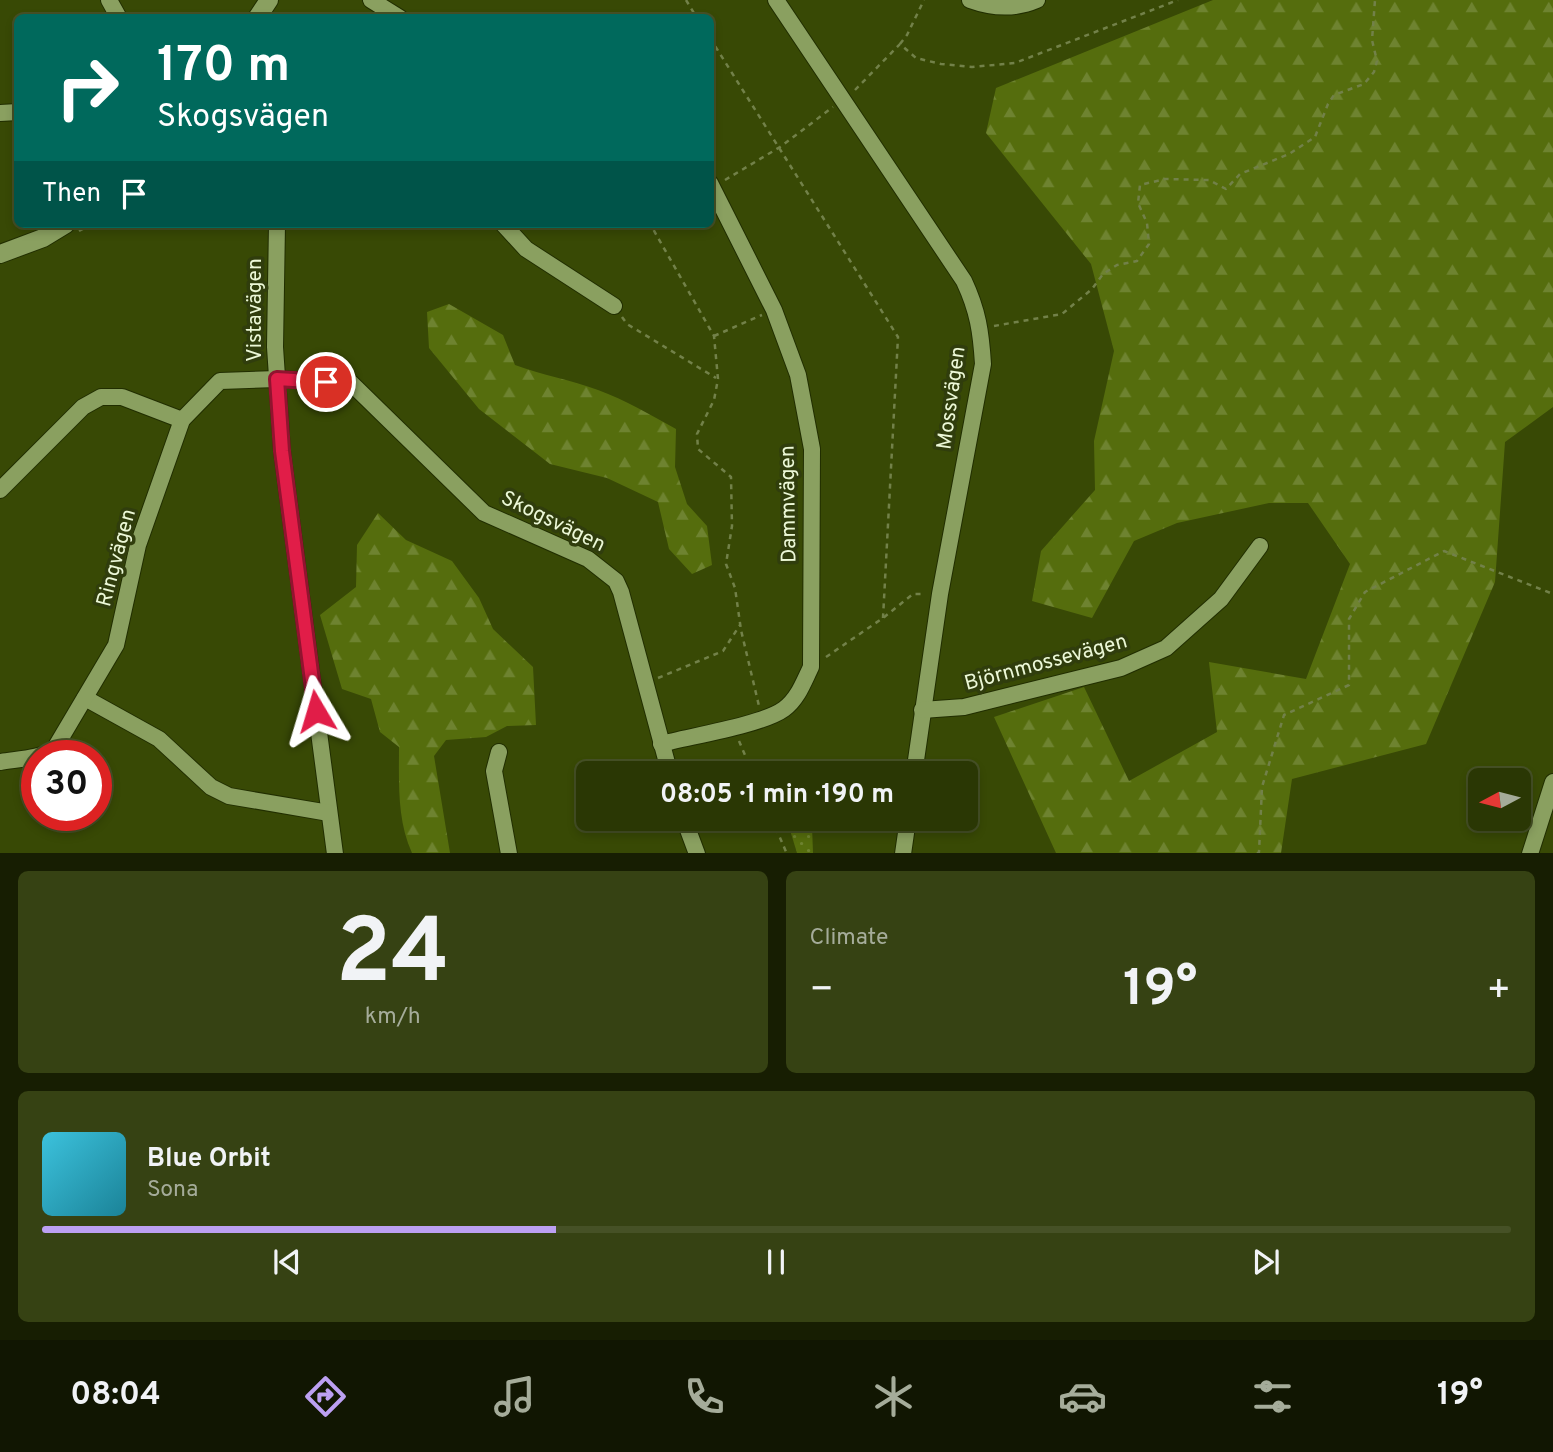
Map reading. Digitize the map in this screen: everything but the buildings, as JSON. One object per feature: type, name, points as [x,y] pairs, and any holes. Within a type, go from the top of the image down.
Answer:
[{"type":"street","points":[[371,0],[394,14]]},
{"type":"street","name":"Mossvägen","points":[[776,0],[964,281],[975,305],[981,329],[983,364],[940,594],[916,761]]},
{"type":"street","points":[[970,0],[1007,7],[1026,5],[1037,0]]},
{"type":"street","name":"Dammvägen","points":[[661,744],[762,719],[785,709],[799,692],[811,667],[812,449],[798,375],[774,310],[714,191]]},
{"type":"street","points":[[0,254],[43,238],[59,228]]},
{"type":"street","name":"Vistavägen","points":[[277,228],[277,379],[282,451],[335,853]]},
{"type":"street","points":[[507,228],[526,249],[614,306]]},
{"type":"street","name":"Ringvägen","points":[[0,762],[50,752],[116,645],[138,545],[181,420],[220,381],[277,379]]},
{"type":"street","name":"Skogsvägen","points":[[277,379],[351,383],[484,513],[588,559],[617,580],[666,761]]},
{"type":"street","points":[[0,489],[83,407],[101,397],[122,397],[181,420]]},
{"type":"street","name":"Björnmossevägen","points":[[922,710],[964,707],[1121,668],[1166,648],[1222,599],[1260,546]]},
{"type":"street","points":[[85,698],[159,739],[211,787],[229,796],[329,813]]},
{"type":"street","points":[[499,752],[494,771],[509,853]]},
{"type":"street","points":[[1530,853],[1553,782]]},
{"type":"street","points":[[689,831],[697,853]]},
{"type":"street","points":[[903,853],[906,831]]},
{"type":"path","points":[[843,100],[900,44],[925,0]]},
{"type":"path","points":[[900,44],[916,58],[941,64],[972,67],[1015,63],[1178,0]]},
{"type":"path","points":[[990,327],[1062,314],[1093,289],[1103,274],[1117,265],[1137,261],[1149,244],[1147,223],[1138,203],[1140,185],[1165,179],[1209,180],[1226,189],[1240,174],[1289,154],[1315,137],[1334,95],[1364,84],[1374,72],[1377,61],[1372,40],[1375,0]]},
{"type":"path","points":[[714,44],[898,337],[883,618]]},
{"type":"path","points":[[729,178],[780,147],[818,118]]},
{"type":"path","points":[[652,228],[714,337],[718,379],[714,400],[697,434],[698,449],[732,477],[733,526],[726,564],[736,589],[741,625],[762,719]]},
{"type":"path","points":[[614,306],[627,324],[718,379]]},
{"type":"path","points":[[714,337],[774,310]]},
{"type":"path","points":[[1257,853],[1262,787],[1284,715],[1349,685],[1349,619],[1365,592],[1444,551],[1553,594]]},
{"type":"path","points":[[811,667],[883,618],[913,593],[932,594]]},
{"type":"path","points":[[645,684],[723,651],[741,625]]},
{"type":"path","points":[[733,726],[748,761]]},
{"type":"path","points":[[777,831],[787,853]]},
{"type":"green space","points":[[1213,0],[1553,0],[1553,407],[1505,442],[1495,582],[1426,744],[1292,779],[1281,853],[1056,853],[994,717],[1084,687],[1129,781],[1217,732],[1209,662],[1306,679],[1350,564],[1308,503],[1269,503],[1177,523],[1134,541],[1092,618],[1032,601],[1041,551],[1095,490],[1094,441],[1114,351],[1091,264],[986,133],[996,88]]},
{"type":"green space","points":[[449,304],[503,335],[515,365],[588,386],[638,408],[676,429],[675,467],[687,504],[707,526],[712,565],[692,574],[669,549],[658,502],[607,478],[550,464],[479,409],[429,348],[427,312]]},
{"type":"green space","points":[[378,513],[406,540],[452,561],[479,598],[493,629],[533,667],[536,725],[507,726],[486,737],[446,740],[434,756],[450,853],[412,853],[401,814],[399,747],[380,732],[371,699],[342,689],[320,615],[356,587],[357,545]]},
{"type":"green space","points":[[790,831],[812,831],[813,853],[797,853]]},
{"type":"route","points":[[316,711],[282,451],[277,379],[326,382]]}]
